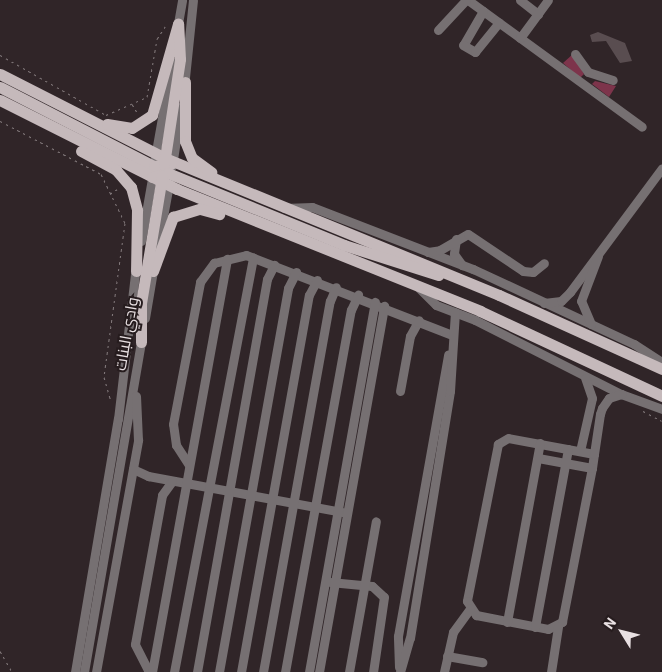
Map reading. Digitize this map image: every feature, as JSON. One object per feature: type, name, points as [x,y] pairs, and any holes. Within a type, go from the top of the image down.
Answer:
[{"type":"main road","points":[[55,103],[72,106],[115,127],[143,123],[156,109],[178,24]]},
{"type":"main road","points":[[141,342],[141,303],[180,59],[178,24]]},
{"type":"main road","points":[[0,74],[55,103],[163,170],[250,220],[417,286],[662,396]]},
{"type":"main road","points":[[185,82],[184,132],[192,158],[267,203]]},
{"type":"main road","points":[[0,87],[163,170],[267,203],[452,276],[662,369]]},
{"type":"main road","points":[[0,100],[344,245],[414,270],[452,276]]},
{"type":"main road","points":[[0,107],[109,166],[128,182],[137,210],[136,271]]},
{"type":"main road","points":[[153,271],[166,228],[178,212],[200,209],[250,220]]},
{"type":"street","points":[[178,24],[182,0]]},
{"type":"street","name":"وادي البنات","points":[[75,672],[115,439],[136,271],[185,82],[193,0]]},
{"type":"street","points":[[438,30],[467,0],[642,127]]},
{"type":"street","points":[[521,0],[538,14]]},
{"type":"street","points":[[520,38],[548,0]]},
{"type":"street","points":[[483,11],[463,45],[475,52],[499,22]]},
{"type":"street","points":[[575,54],[591,74],[613,80]]},
{"type":"street","points":[[584,84],[591,74]]},
{"type":"street","points":[[541,302],[564,298],[662,168]]},
{"type":"street","name":"وادي البنات","points":[[84,672],[153,271],[163,170]]},
{"type":"street","points":[[281,209],[312,207],[463,266],[595,328],[634,344],[662,362]]},
{"type":"street","points":[[425,252],[440,250],[456,239],[472,234],[496,256],[523,271],[536,270],[544,263]]},
{"type":"street","points":[[456,239],[454,254],[463,266]]},
{"type":"street","points":[[595,328],[585,318],[581,301],[599,251]]},
{"type":"street","points":[[174,672],[253,257]]},
{"type":"street","points":[[189,465],[175,441],[174,424],[200,282],[210,266],[227,259],[253,257],[358,295],[450,334]]},
{"type":"street","points":[[150,672],[227,259]]},
{"type":"street","points":[[197,672],[267,279],[274,265]]},
{"type":"street","points":[[219,672],[288,288],[296,272]]},
{"type":"street","points":[[241,672],[309,295],[317,280]]},
{"type":"street","points":[[417,286],[431,302],[584,378],[662,409]]},
{"type":"street","points":[[263,672],[330,301],[336,287]]},
{"type":"street","points":[[285,672],[351,310],[358,295]]},
{"type":"street","points":[[309,672],[337,512],[380,304]]},
{"type":"street","points":[[319,672],[348,513],[380,304]]},
{"type":"street","points":[[399,672],[400,626],[438,395],[450,344],[454,312]]},
{"type":"street","points":[[400,391],[410,336],[419,320]]},
{"type":"street","points":[[97,671],[139,434],[136,369]]},
{"type":"street","points":[[580,451],[592,398],[584,378]]},
{"type":"street","points":[[551,672],[558,627],[563,619],[602,408],[609,398],[621,394]]},
{"type":"street","points":[[558,627],[535,627],[507,622],[476,615],[470,609],[469,593],[498,444],[508,438],[594,454]]},
{"type":"street","points":[[507,622],[540,443]]},
{"type":"street","points":[[535,627],[568,449]]},
{"type":"street","points":[[538,458],[592,468]]},
{"type":"street","points":[[133,469],[186,484],[348,513]]},
{"type":"street","points":[[150,672],[135,644],[162,495],[172,481]]},
{"type":"street","points":[[349,672],[376,521]]},
{"type":"street","points":[[325,581],[365,585],[379,590],[386,604],[373,672]]},
{"type":"street","points":[[444,672],[455,626],[470,609]]},
{"type":"street","points":[[447,656],[482,662]]},
{"type":"path","points":[[0,55],[106,115],[147,97],[157,39],[166,25]]},
{"type":"path","points":[[0,121],[101,174],[125,223],[104,377],[111,401]]},
{"type":"path","points":[[0,651],[12,672]]},
{"type":"shaded area","points":[[573,54],[584,74],[580,78],[563,63]]},
{"type":"shaded area","points":[[595,81],[616,86],[609,97],[592,84]]},
{"type":"building","points":[[598,32],[625,43],[632,61],[620,63],[606,41],[592,42],[590,35]]}]
